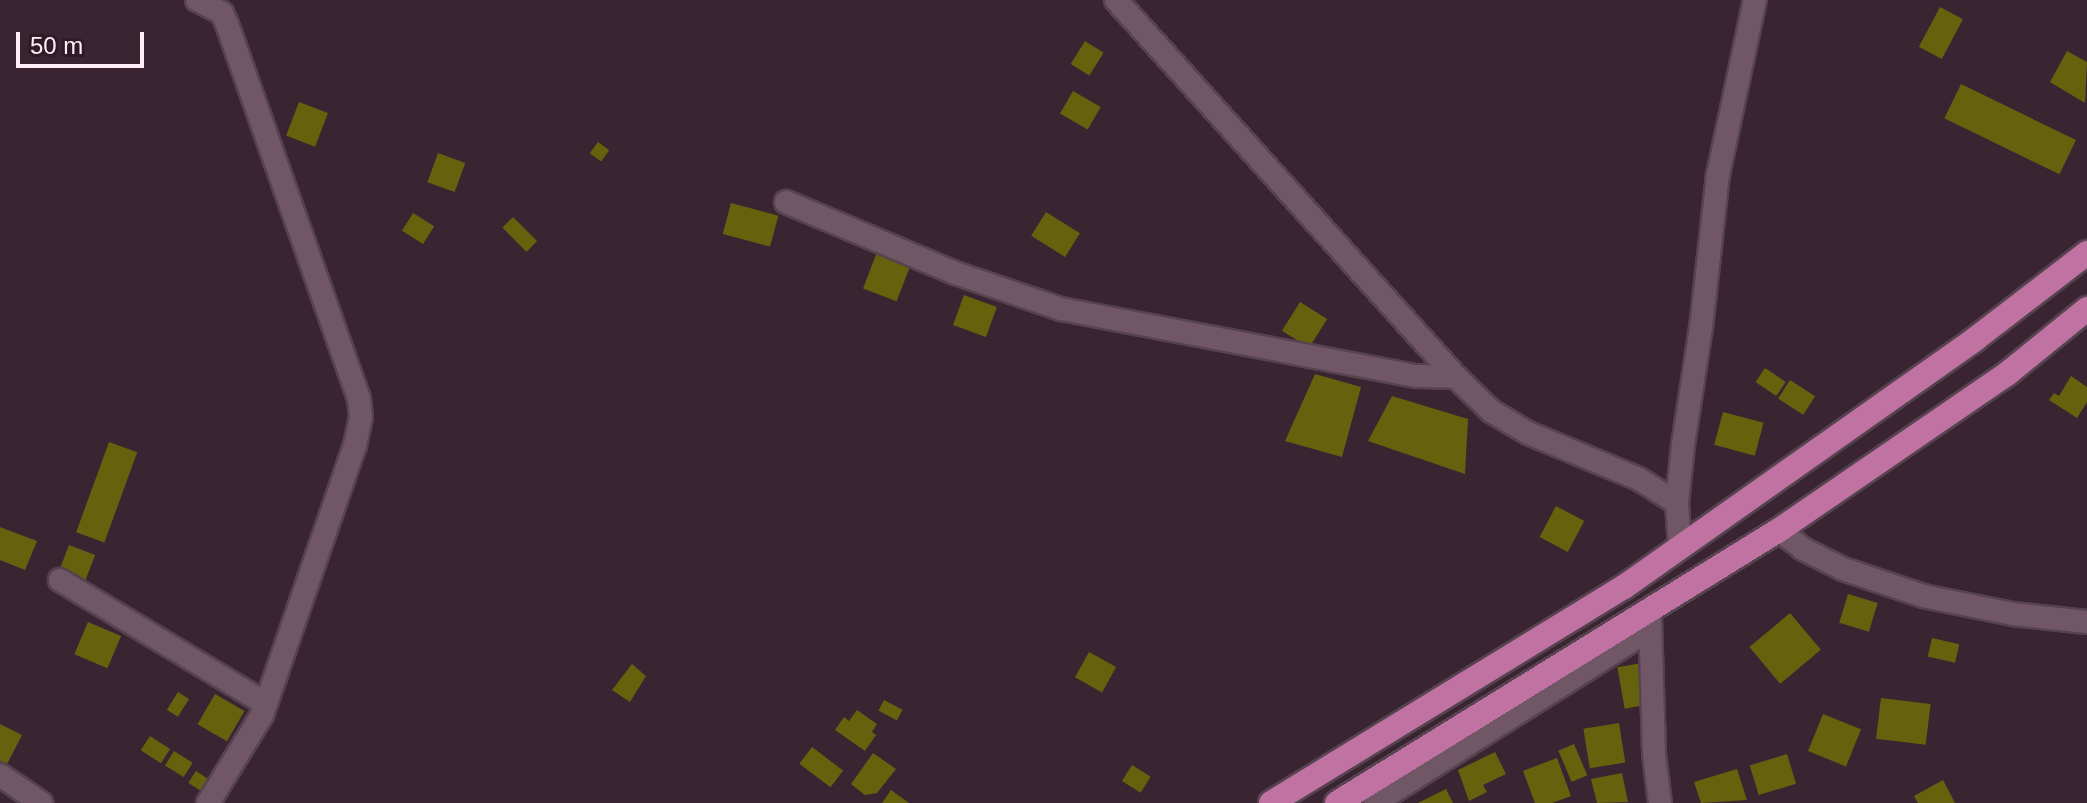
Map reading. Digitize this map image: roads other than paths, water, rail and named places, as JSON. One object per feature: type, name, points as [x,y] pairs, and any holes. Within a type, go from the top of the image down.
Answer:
[{"type":"main road","points":[[1271,803],[1624,587],[1974,340],[2087,253]]},
{"type":"main road","points":[[1337,803],[1650,620],[2008,373],[2087,309]]},
{"type":"street","points":[[197,0],[222,13],[227,24],[359,398],[361,417],[355,445],[266,704],[208,803]]},
{"type":"street","points":[[1116,0],[1456,377],[1509,424],[1639,479],[1677,503]]},
{"type":"street","points":[[1680,548],[1677,503],[1718,175],[1755,0]]},
{"type":"street","points":[[786,202],[955,273],[1061,309],[1417,376],[1456,377]]},
{"type":"street","points":[[1779,530],[1803,549],[1843,569],[1923,596],[2013,614],[2087,622]]},
{"type":"street","points":[[60,580],[266,704]]},
{"type":"street","points":[[1375,803],[1650,620]]},
{"type":"street","points":[[1650,620],[1654,754],[1660,803]]},
{"type":"street","points":[[0,775],[41,803]]}]
